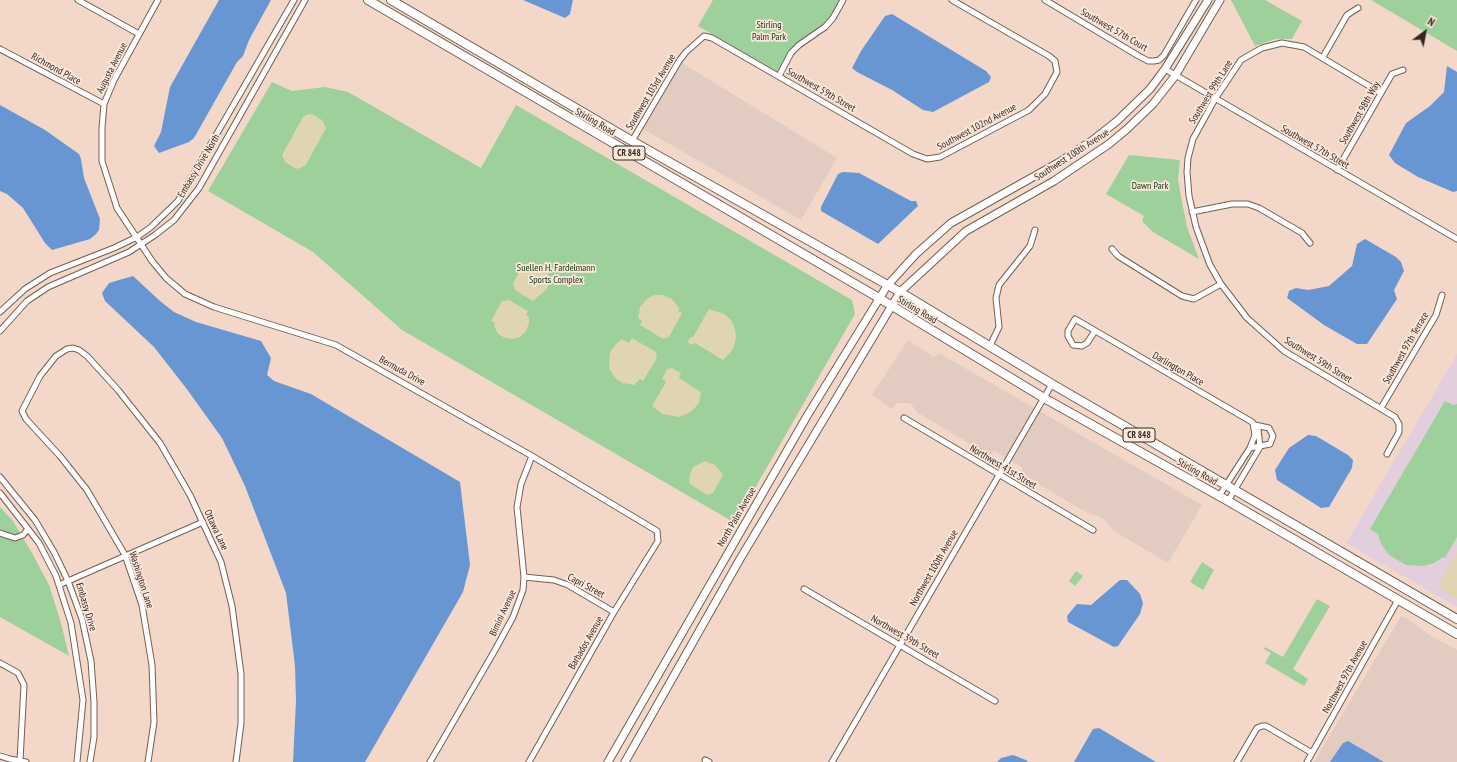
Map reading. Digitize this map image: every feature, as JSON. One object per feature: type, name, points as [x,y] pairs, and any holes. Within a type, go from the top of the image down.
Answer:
[{"type":"main road","name":"Stirling Road","points":[[368,0],[879,298],[1044,398],[1228,501],[1457,634]]},
{"type":"main road","name":"Stirling Road","points":[[391,0],[632,141],[900,292],[1052,384],[1457,619]]},
{"type":"main road","name":"Southwest 100th Avenue","points":[[887,286],[916,254],[951,224],[1058,163],[1093,140],[1135,104],[1165,69],[1208,0]]},
{"type":"main road","name":"Southwest 100th Avenue","points":[[900,292],[966,231],[1054,181],[1114,140],[1145,113],[1176,76],[1220,0]]},
{"type":"main road","name":"North Palm Avenue","points":[[608,762],[765,488],[887,286]]},
{"type":"main road","points":[[625,762],[740,559],[900,292]]},
{"type":"main road","points":[[1328,559],[1335,548]]},
{"type":"main road","points":[[667,661],[679,668]]},
{"type":"street","points":[[78,0],[140,34]]},
{"type":"street","name":"Augusta Avenue","points":[[137,237],[118,208],[102,161],[104,104],[114,80],[158,0]]},
{"type":"street","name":"Embassy Drive North","points":[[0,312],[25,289],[50,273],[114,248],[137,237],[151,227],[178,201],[289,12],[294,0]]},
{"type":"street","name":"Embassy Drive North","points":[[0,331],[27,301],[48,287],[141,245],[174,220],[199,188],[305,0]]},
{"type":"street","points":[[779,76],[791,53],[799,45],[825,27],[833,18],[843,0]]},
{"type":"street","name":"Southwest 102nd Avenue","points":[[927,159],[940,157],[1029,110],[1039,101],[1052,84],[1057,72],[1057,66],[1049,56],[952,0]]},
{"type":"street","name":"Southwest 57th Court","points":[[1045,0],[1137,55],[1148,61],[1154,62],[1159,60],[1164,55],[1196,0]]},
{"type":"street","points":[[1358,8],[1348,15],[1323,57],[1381,93]]},
{"type":"street","name":"Southwest 103rd Avenue","points":[[632,141],[679,61],[686,52],[704,36]]},
{"type":"street","name":"Southwest 59th Street","points":[[704,36],[712,38],[913,154],[927,159]]},
{"type":"street","name":"Southwest 99th Lane","points":[[1221,284],[1202,245],[1192,212],[1187,172],[1188,158],[1198,129],[1215,99],[1241,60],[1262,48],[1275,44],[1299,45],[1323,57]]},
{"type":"street","name":"Richmond Place","points":[[0,48],[104,104]]},
{"type":"street","name":"Southwest 57th Street","points":[[1165,69],[1457,240]]},
{"type":"street","name":"Southwest 98th Way","points":[[1337,170],[1392,74],[1403,70]]},
{"type":"street","points":[[1192,212],[1232,204],[1248,204],[1259,208],[1302,233],[1310,243]]},
{"type":"street","points":[[990,346],[999,327],[996,298],[999,285],[1030,246],[1035,230]]},
{"type":"street","name":"Bermuda Drive","points":[[137,237],[152,261],[166,278],[185,294],[214,307],[336,345],[532,456],[652,527],[658,534]]},
{"type":"street","points":[[1112,249],[1118,256],[1182,296],[1194,299],[1221,284]]},
{"type":"street","name":"Southwest 59th Street","points":[[1221,284],[1247,318],[1284,351],[1395,417],[1399,428],[1398,436],[1387,454]]},
{"type":"street","name":"Southwest 97th Terrace","points":[[1381,408],[1436,315],[1442,295]]},
{"type":"street","name":"Darlington Place","points":[[1095,331],[1082,346],[1073,345],[1068,336],[1069,329],[1075,319],[1254,424],[1264,426],[1272,432],[1273,436],[1270,444],[1260,447]]},
{"type":"street","name":"Washington Lane","points":[[73,348],[63,350],[56,356],[40,376],[22,411],[26,419],[60,456],[87,490],[125,555],[142,605],[152,665],[154,722],[148,762]]},
{"type":"street","name":"Ottawa Lane","points":[[73,348],[79,350],[87,356],[118,390],[160,443],[203,522],[221,562],[233,613],[241,674],[242,723],[236,762]]},
{"type":"street","name":"Northwest 100th Avenue","points":[[832,762],[1052,384]]},
{"type":"street","name":"Northwest 41st Street","points":[[904,418],[1093,530]]},
{"type":"street","points":[[1228,501],[1260,447],[1260,433],[1254,424]]},
{"type":"street","points":[[1219,496],[1250,448],[1255,435],[1254,424]]},
{"type":"street","points":[[1250,448],[1260,447]]},
{"type":"street","name":"Bimini Avenue","points":[[430,762],[512,617],[524,590],[517,507],[521,484],[532,456]]},
{"type":"street","points":[[1240,464],[1251,463]]},
{"type":"street","name":"Embassy Drive","points":[[0,477],[35,520],[54,552],[68,581],[82,619],[91,661],[94,702],[94,737],[90,762]]},
{"type":"street","name":"Embassy Drive","points":[[0,493],[39,544],[59,585],[70,623],[83,700],[77,762]]},
{"type":"street","points":[[59,585],[203,522]]},
{"type":"street","points":[[0,533],[14,538],[23,534],[28,529]]},
{"type":"street","name":"Barbados Avenue","points":[[529,762],[614,612],[658,541],[658,534]]},
{"type":"street","name":"Capri Street","points":[[524,577],[554,580],[568,586],[614,612]]},
{"type":"street","name":"Northwest 39th Street","points":[[804,589],[996,701]]},
{"type":"street","name":"Northwest 97th Avenue","points":[[1307,762],[1398,600]]},
{"type":"street","points":[[0,663],[18,673],[22,678],[24,699],[20,761]]},
{"type":"street","points":[[1237,762],[1257,728],[1262,726],[1266,726],[1312,753]]},
{"type":"street","points":[[0,756],[26,762]]},
{"type":"shaded area","points":[[679,61],[837,158],[801,220],[640,127]]},
{"type":"shaded area","points":[[908,340],[934,357],[939,353],[1202,505],[1168,563],[1112,530],[1108,523],[1099,516],[1090,514],[1077,507],[1020,473],[1023,468],[994,451],[989,455],[918,413],[910,403],[897,403],[892,409],[872,395]]},
{"type":"shaded area","points":[[1457,354],[1457,607],[1346,543]]},
{"type":"shaded area","points":[[1401,616],[1407,618],[1426,633],[1457,650],[1457,762],[1314,762]]},
{"type":"green space","name":"Stirling Palm Park","points":[[713,0],[842,0],[829,22],[799,45],[780,74],[698,26]]},
{"type":"green space","points":[[1231,0],[1265,0],[1302,21],[1292,39],[1275,39],[1255,46]]},
{"type":"green space","points":[[1371,0],[1457,0],[1457,51]]},
{"type":"green space","name":"Suellen H. Fardelmann Sports Complex","points":[[272,82],[292,91],[325,87],[348,92],[481,168],[516,105],[852,300],[855,314],[735,523],[402,330],[313,252],[208,191]]},
{"type":"green space","name":"Dawn Park","points":[[1129,155],[1180,160],[1178,179],[1181,197],[1187,227],[1199,259],[1153,232],[1142,221],[1144,216],[1106,194]]},
{"type":"green space","points":[[1445,401],[1453,405],[1457,404],[1457,537],[1445,558],[1443,557],[1434,563],[1423,566],[1406,565],[1389,555],[1381,544],[1378,534],[1370,529]]},
{"type":"green space","points":[[0,507],[13,521],[49,585],[61,623],[69,656],[0,617]]},
{"type":"green space","points":[[1202,562],[1214,570],[1203,590],[1190,582]]},
{"type":"green space","points":[[1076,571],[1083,576],[1075,586],[1069,581]]},
{"type":"green space","points":[[1317,599],[1330,606],[1293,669],[1308,679],[1304,686],[1265,663],[1271,653],[1264,649],[1265,647],[1283,657]]},
{"type":"sand","points":[[308,114],[314,115],[322,120],[326,128],[306,165],[296,169],[285,162],[282,155],[303,117]]},
{"type":"sand","points":[[524,264],[527,266],[531,264],[541,267],[546,271],[550,279],[547,289],[533,301],[515,290],[513,283]]},
{"type":"sand","points":[[655,295],[662,295],[672,299],[679,308],[678,311],[682,313],[669,337],[663,339],[640,325],[642,321],[638,318],[640,307],[648,298]]},
{"type":"sand","points":[[509,300],[528,311],[526,315],[529,317],[529,323],[526,331],[520,337],[513,339],[505,338],[498,334],[494,326],[495,323],[491,321],[502,301]]},
{"type":"sand","points":[[709,309],[724,314],[731,320],[735,329],[736,337],[734,346],[723,360],[695,343],[691,345],[688,342],[689,339],[693,337]]},
{"type":"sand","points":[[632,338],[656,352],[657,358],[643,381],[640,379],[634,385],[623,383],[616,379],[610,370],[609,362],[610,352],[616,344],[622,339],[629,343]]},
{"type":"sand","points":[[672,368],[681,373],[679,378],[701,392],[699,403],[692,411],[680,417],[662,414],[652,406],[666,382],[662,379],[667,369]]},
{"type":"sand","points":[[705,461],[715,465],[723,475],[713,493],[707,495],[690,484],[689,481],[693,467]]},
{"type":"sand","points":[[1457,551],[1457,599],[1442,590],[1440,582]]},
{"type":"water","points":[[219,0],[271,0],[249,40],[243,56],[237,62],[194,138],[189,142],[159,153],[154,146],[161,132],[170,87]]},
{"type":"water","points":[[523,0],[573,0],[570,14],[565,18]]},
{"type":"water","points":[[892,14],[986,71],[991,77],[989,82],[933,112],[923,110],[892,90],[857,72],[852,68],[861,51],[885,16]]},
{"type":"water","points":[[1447,66],[1457,72],[1457,191],[1453,192],[1418,177],[1395,163],[1389,155],[1406,123],[1430,106],[1444,92]]},
{"type":"water","points":[[0,105],[45,130],[79,154],[84,178],[100,219],[99,230],[90,239],[52,250],[45,243],[23,208],[7,194],[0,191]]},
{"type":"water","points":[[843,172],[859,173],[911,201],[916,201],[918,206],[878,244],[821,211],[821,207],[838,174]]},
{"type":"water","points":[[1365,239],[1396,257],[1401,262],[1404,271],[1394,290],[1397,299],[1367,344],[1357,344],[1324,325],[1287,298],[1289,291],[1296,288],[1308,290],[1329,286],[1352,266],[1357,244]]},
{"type":"water","points":[[133,276],[174,312],[196,322],[261,341],[271,358],[267,375],[274,381],[311,394],[460,482],[470,565],[463,592],[365,762],[293,762],[296,701],[295,666],[286,593],[245,486],[222,438],[154,347],[105,301],[102,293],[109,283]]},
{"type":"water","points":[[1308,435],[1316,436],[1348,455],[1353,460],[1352,468],[1329,507],[1321,508],[1277,480],[1275,470],[1289,448]]},
{"type":"water","points":[[1120,580],[1127,580],[1140,594],[1143,603],[1140,614],[1118,646],[1114,647],[1068,622],[1067,616],[1077,604],[1091,605]]},
{"type":"water","points":[[1099,728],[1156,762],[1074,762],[1093,729]]},
{"type":"water","points":[[1348,741],[1384,762],[1330,762],[1343,743]]},
{"type":"water","points":[[1013,755],[1028,762],[997,762],[1001,758]]}]
